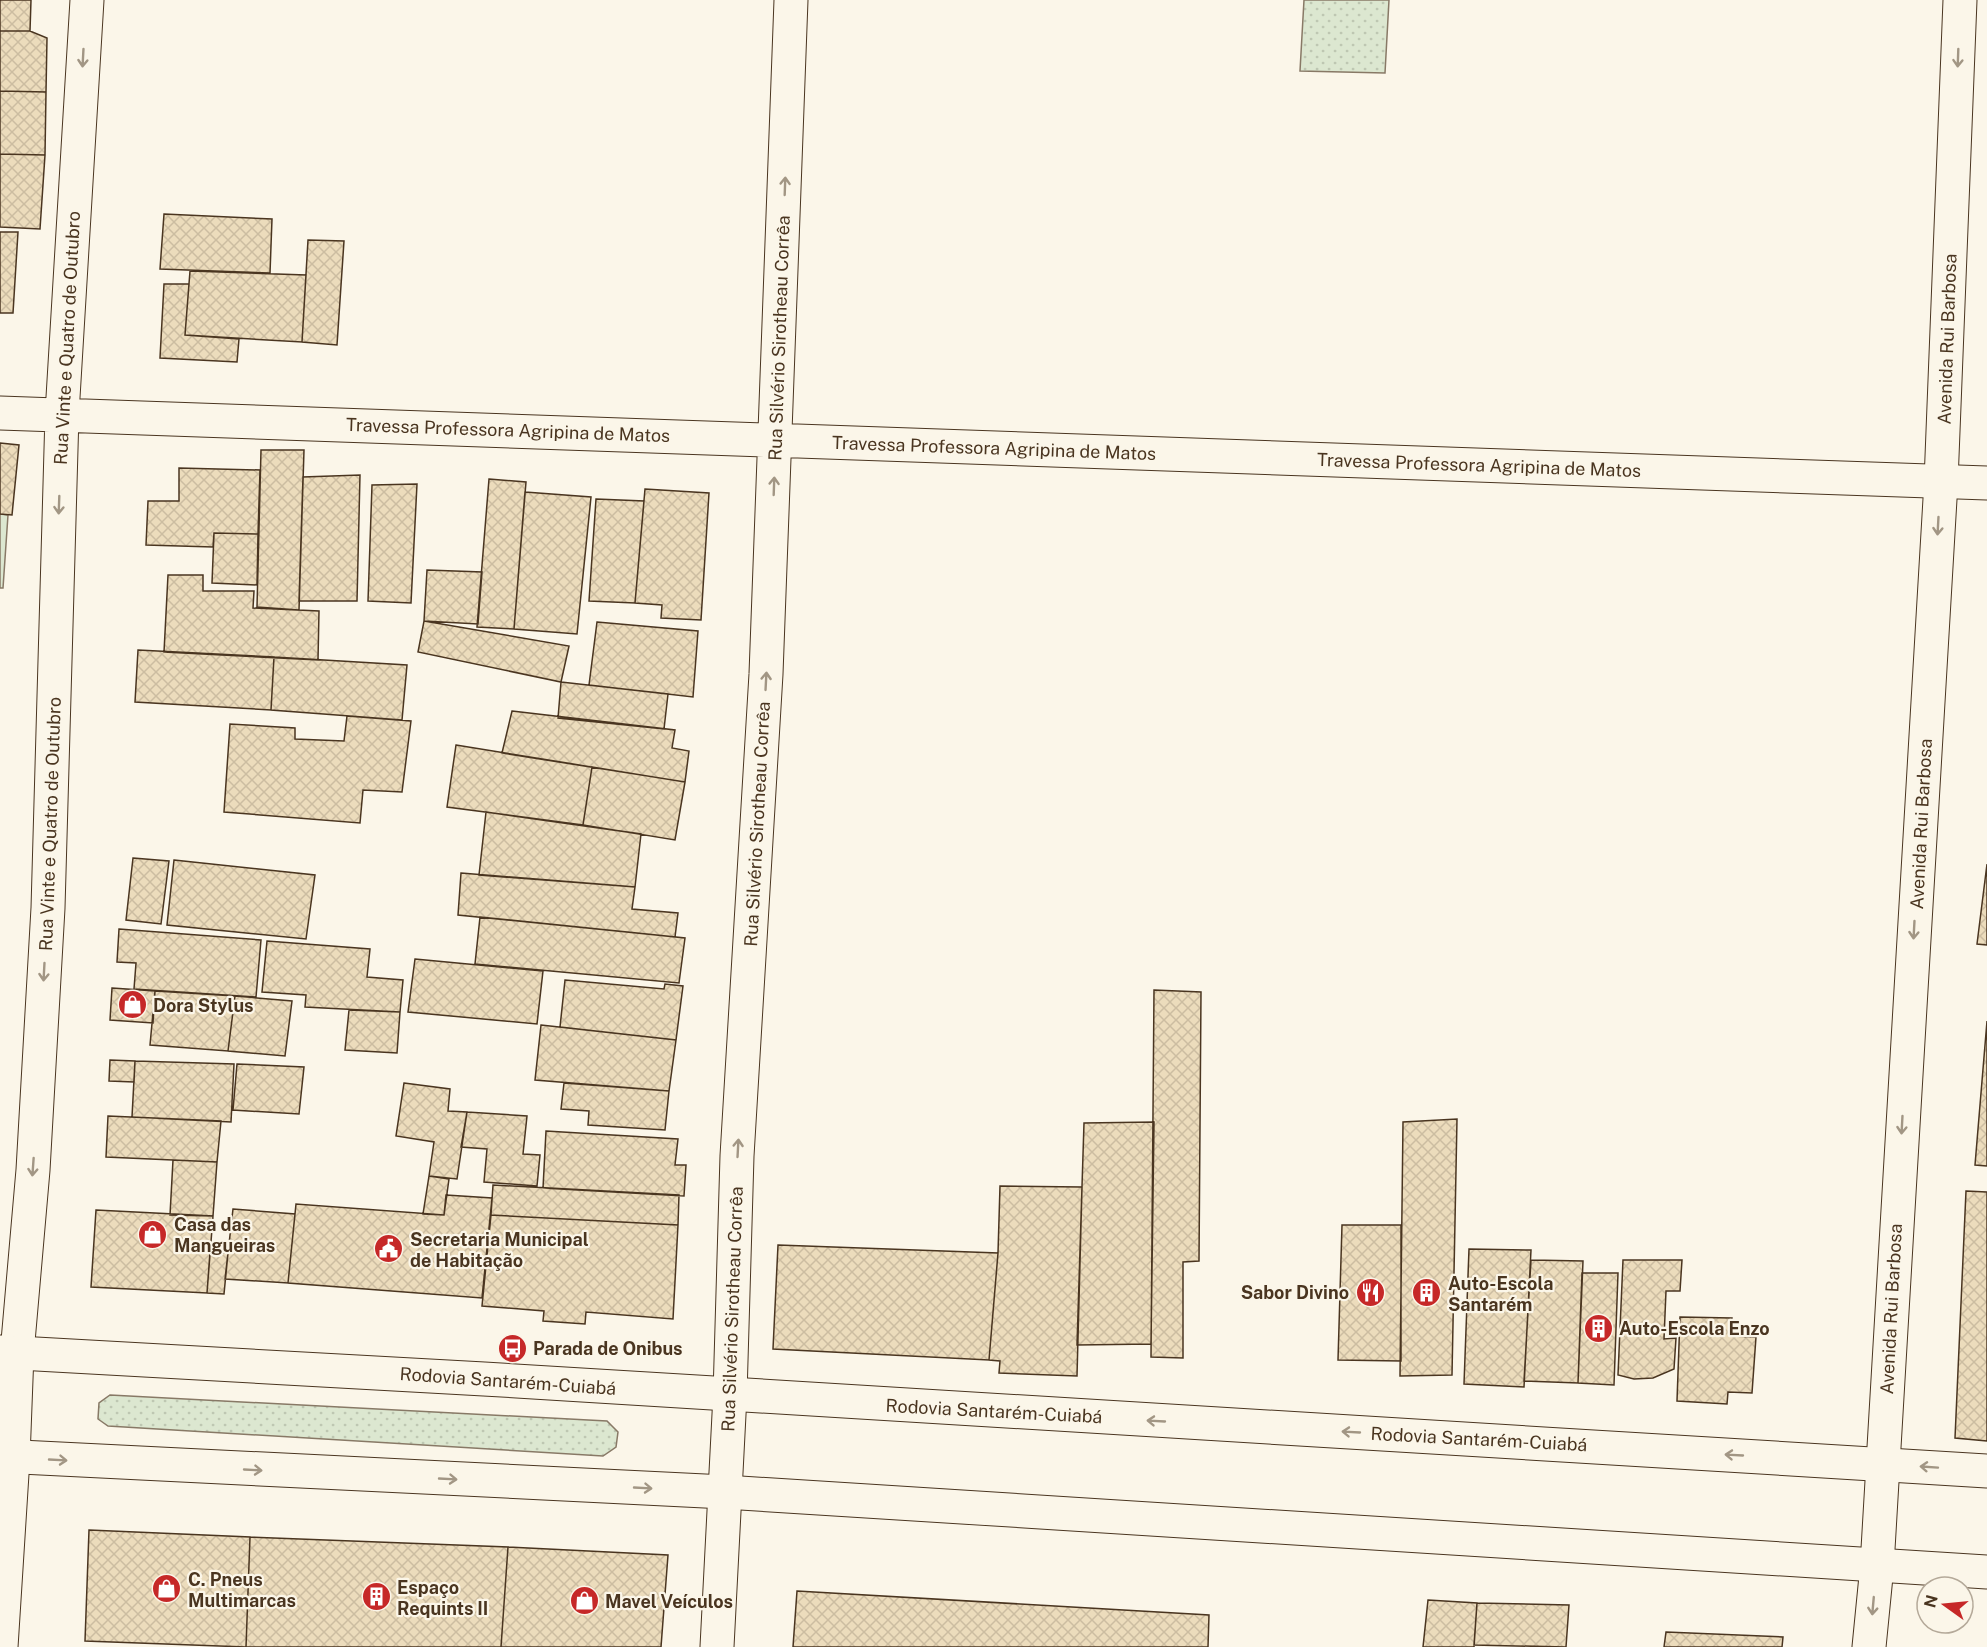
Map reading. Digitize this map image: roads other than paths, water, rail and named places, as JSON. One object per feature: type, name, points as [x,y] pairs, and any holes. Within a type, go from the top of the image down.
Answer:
[{"type":"main road","name":"Rua Vinte e Quatro de Outubro","points":[[1,1647],[8,1352],[33,1170],[48,908],[62,414],[87,0]]},
{"type":"main road","name":"Rua Silvério Sirotheau Corrêa","points":[[717,1647],[730,1395],[738,1156],[766,674],[791,0]]},
{"type":"main road","name":"Avenida Rui Barbosa","points":[[1869,1647],[1876,1566],[1941,482],[1960,0]]},
{"type":"main road","name":"Travessa Professora Agripina de Matos","points":[[0,413],[1987,483]]},
{"type":"main road","name":"Rodovia Santarém-Cuiabá","points":[[8,1352],[1987,1471]]},
{"type":"main road","points":[[6,1457],[725,1492],[1987,1572]]},
{"type":"place","name":"Dora Stylus","points":[[132,1005]]},
{"type":"place","name":"Casa das Mangueiras","points":[[153,1234]]},
{"type":"place","name":"Secretaria Municipal de Habitação","points":[[389,1249]]},
{"type":"place","name":"Sabor Divino","points":[[1370,1292]]},
{"type":"place","name":"Auto-Escola Santarém","points":[[1427,1293]]},
{"type":"place","name":"Auto-Escola Enzo","points":[[1598,1328]]},
{"type":"place","name":"Parada de Onibus","points":[[512,1348]]},
{"type":"place","name":"C. Pneus Multimarcas","points":[[167,1589]]},
{"type":"place","name":"Espaço Requints II","points":[[376,1597]]},
{"type":"place","name":"Mavel Veículos","points":[[584,1601]]}]
